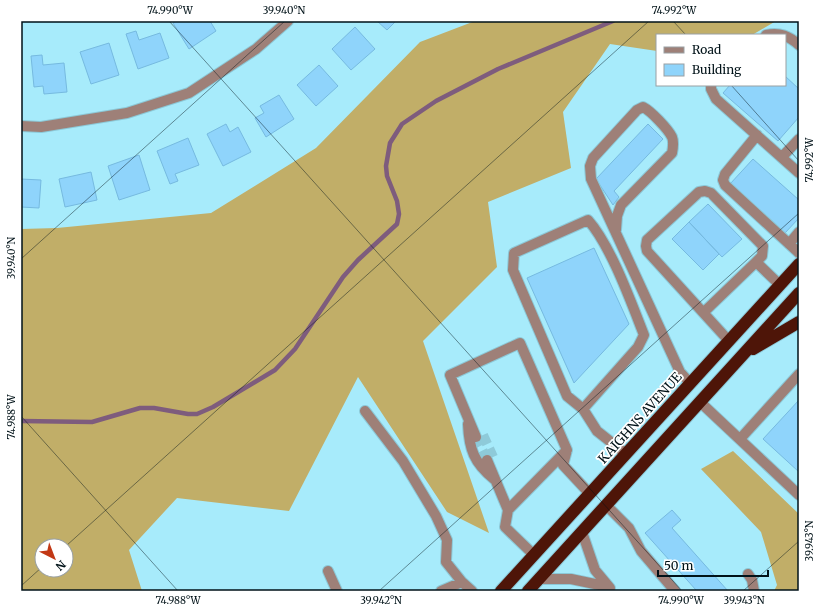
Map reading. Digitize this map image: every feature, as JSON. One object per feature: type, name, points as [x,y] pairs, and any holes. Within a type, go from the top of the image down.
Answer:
[{"type":"highway","name":"KAIGHNS AVENUE","points":[[501,591],[799,264]]},
{"type":"highway","points":[[528,591],[799,293]]},
{"type":"highway","points":[[742,356],[799,322]]},
{"type":"street","points":[[21,126],[41,127],[127,113],[189,93],[256,49],[288,21]]},
{"type":"street","points":[[786,35],[799,45]]},
{"type":"street","points":[[711,86],[716,99],[799,173]]},
{"type":"street","points":[[616,230],[617,216],[621,205],[672,153],[672,137],[650,110],[643,107],[637,110],[593,158],[590,166],[591,179],[616,230],[680,372],[690,383]]},
{"type":"street","points":[[757,135],[725,174],[723,180],[725,185],[799,253]]},
{"type":"street","points":[[782,158],[799,139]]},
{"type":"street","points":[[704,312],[762,256],[763,246],[711,193],[705,191],[699,192],[647,240],[646,246],[647,251],[729,341]]},
{"type":"street","points":[[583,409],[638,347],[644,335],[633,306],[599,231],[588,220],[514,253],[513,270],[567,396],[583,409],[597,431],[626,454]]},
{"type":"street","points":[[789,244],[799,232]]},
{"type":"street","points":[[756,262],[780,285]]},
{"type":"street","points":[[480,436],[468,418],[450,375],[520,343],[567,450],[563,465],[590,494]]},
{"type":"street","points":[[740,439],[799,374]]},
{"type":"street","points":[[700,402],[799,494]]},
{"type":"street","points":[[364,411],[403,461],[436,516],[447,540],[446,562],[462,582],[472,591]]},
{"type":"street","points":[[468,418],[468,442],[480,467],[495,479]]},
{"type":"street","points":[[508,510],[567,450]]},
{"type":"street","points":[[490,458],[495,479],[508,510],[505,526],[534,555]]},
{"type":"street","points":[[606,505],[629,528],[641,551],[675,591]]},
{"type":"street","points":[[582,532],[595,570],[611,589]]},
{"type":"street","points":[[328,571],[337,591]]},
{"type":"street","points":[[748,574],[752,580],[754,591]]},
{"type":"street","points":[[539,579],[571,579],[611,589]]},
{"type":"street","points":[[441,591],[462,582]]},
{"type":"shaded area","points":[[475,21],[776,21],[754,34],[656,34],[656,51],[610,44],[563,112],[571,168],[488,202],[497,267],[423,341],[489,533],[447,512],[358,377],[289,511],[177,498],[129,550],[142,591],[21,591],[21,229],[57,228],[211,213],[316,148],[420,42]]},
{"type":"shaded area","points":[[733,451],[799,514],[799,591],[774,591],[777,585],[761,532],[701,469]]},
{"type":"building","points":[[176,21],[210,21],[216,31],[189,49],[173,23]]},
{"type":"building","points":[[377,21],[396,21],[387,30]]},
{"type":"building","points":[[355,27],[375,49],[351,70],[332,49]]},
{"type":"building","points":[[136,31],[139,40],[160,33],[169,58],[138,69],[126,34]]},
{"type":"building","points":[[109,43],[119,75],[91,84],[80,52]]},
{"type":"building","points":[[42,55],[43,65],[64,63],[67,92],[44,94],[43,86],[34,87],[31,56]]},
{"type":"building","points":[[319,65],[338,86],[316,106],[297,85]]},
{"type":"building","points":[[786,77],[799,89],[799,117],[778,141],[723,93],[729,86],[786,86]]},
{"type":"building","points":[[279,95],[294,119],[266,137],[255,118],[264,113],[260,106]]},
{"type":"building","points":[[226,124],[230,132],[238,127],[251,152],[223,166],[207,134]]},
{"type":"building","points":[[648,124],[663,139],[614,191],[619,197],[613,205],[596,179]]},
{"type":"building","points":[[188,138],[199,165],[175,174],[178,181],[170,184],[157,151]]},
{"type":"building","points":[[139,155],[150,190],[119,200],[108,166]]},
{"type":"building","points":[[753,159],[799,200],[799,218],[785,233],[730,184]]},
{"type":"building","points":[[91,172],[97,200],[65,207],[59,179]]},
{"type":"building","points":[[21,179],[41,180],[39,208],[21,207]]},
{"type":"building","points":[[708,204],[742,239],[722,257],[689,222]]},
{"type":"building","points":[[689,222],[719,254],[703,270],[672,239]]},
{"type":"building","points":[[594,248],[629,324],[574,383],[527,278]]},
{"type":"building","points":[[799,400],[799,472],[763,439]]},
{"type":"building","points":[[672,510],[681,520],[672,528],[728,591],[695,591],[696,590],[645,533]]},
{"type":"waterway","points":[[21,421],[92,422],[140,408],[154,408],[188,414],[197,414],[213,407],[275,370],[295,349],[343,277],[358,260],[397,224],[399,214],[397,201],[387,176],[386,166],[390,143],[402,124],[436,101],[498,69],[613,21]]},
{"type":"tunnel","points":[[483,435],[493,457]]},
{"type":"tunnel","points":[[476,437],[487,460]]}]
